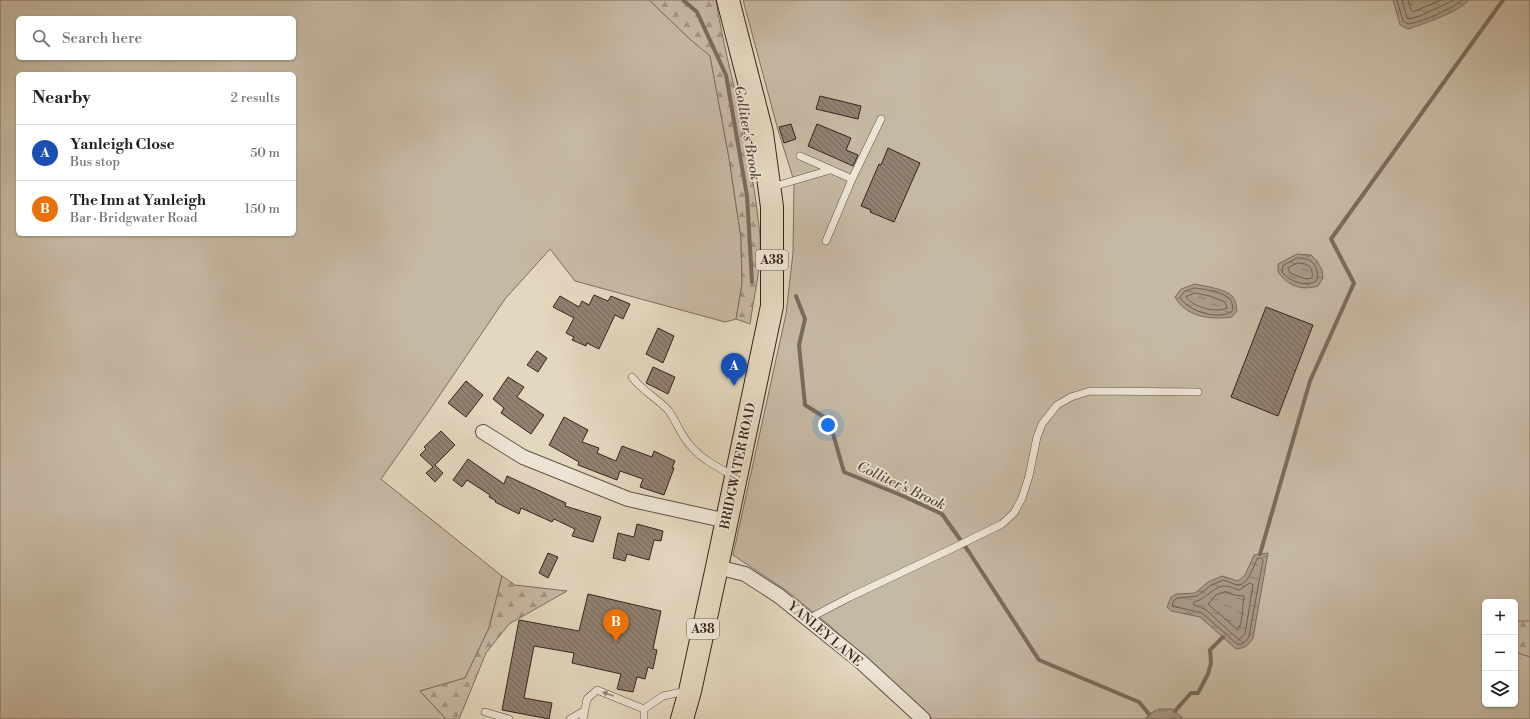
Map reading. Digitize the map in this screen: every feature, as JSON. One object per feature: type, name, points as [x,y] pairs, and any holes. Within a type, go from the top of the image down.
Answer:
[{"type":"highway","name":"BRIDGWATER ROAD","points":[[682,719],[690,691],[772,306],[772,207],[770,188],[762,133],[728,0]]},
{"type":"street","points":[[484,432],[523,457],[628,499],[726,521]]},
{"type":"street","name":"YANLEY LANE","points":[[717,567],[745,574],[779,596],[860,662],[923,719]]},
{"type":"lane","points":[[826,241],[852,179],[882,119]]},
{"type":"lane","points":[[800,156],[852,179]]},
{"type":"lane","points":[[770,188],[830,170]]},
{"type":"lane","points":[[632,377],[638,385],[668,410],[688,443],[702,458],[736,477]]},
{"type":"lane","points":[[808,619],[850,597],[1002,524],[1014,513],[1022,498],[1029,476],[1037,437],[1042,424],[1057,404],[1071,397],[1090,391],[1198,392]]},
{"type":"lane","points":[[583,719],[587,699],[597,690],[644,709]]},
{"type":"lane","points":[[644,709],[663,696],[690,691]]},
{"type":"lane","points":[[644,709],[644,719]]},
{"type":"lane","points":[[570,719],[584,711]]},
{"type":"lane","points":[[485,712],[509,719]]},
{"type":"green space","points":[[0,0],[649,0],[692,41],[710,55],[729,158],[741,238],[742,284],[736,319],[725,322],[575,281],[550,249],[505,299],[381,479],[502,576],[489,628],[465,678],[420,691],[446,719],[0,719]]},
{"type":"green space","points":[[649,0],[716,0],[724,44],[747,146],[760,236],[759,269],[750,324],[736,319],[742,284],[741,238],[729,158],[710,56]]},
{"type":"green space","points":[[743,0],[1530,0],[1530,719],[932,719],[829,625],[787,591],[733,555],[786,314],[793,253],[794,181],[778,130]]},
{"type":"green space","points":[[502,576],[515,585],[567,591],[509,624],[486,653],[459,719],[446,719],[420,691],[465,678],[489,628]]},
{"type":"green space","points":[[1518,621],[1530,621],[1530,657],[1518,653]]},
{"type":"water","points":[[1393,0],[1469,0],[1449,13],[1408,29],[1400,25]]},
{"type":"water","points":[[1297,254],[1311,255],[1317,261],[1322,270],[1323,278],[1318,286],[1306,288],[1295,286],[1286,281],[1278,272],[1278,264]]},
{"type":"water","points":[[1195,284],[1225,291],[1234,299],[1237,311],[1232,317],[1215,318],[1199,316],[1185,309],[1175,297],[1181,289]]},
{"type":"water","points":[[1268,553],[1253,638],[1248,645],[1236,649],[1200,617],[1171,611],[1167,607],[1171,597],[1176,594],[1195,593],[1208,582],[1222,576],[1238,581],[1245,575],[1254,555]]},
{"type":"water","points":[[1159,709],[1172,709],[1182,717],[1182,719],[1145,719],[1149,714]]},
{"type":"building","points":[[820,96],[861,106],[858,119],[816,109]]},
{"type":"building","points":[[791,124],[796,139],[784,143],[779,127]]},
{"type":"building","points":[[817,124],[851,138],[846,150],[858,155],[853,166],[808,146]]},
{"type":"building","points":[[888,148],[920,163],[894,222],[870,212],[871,210],[861,206],[879,164],[881,165]]},
{"type":"building","points":[[594,295],[608,301],[611,296],[630,304],[623,319],[615,315],[599,349],[587,343],[586,346],[572,340],[574,337],[566,333],[574,318],[553,307],[560,296],[579,307],[582,301],[589,305]]},
{"type":"building","points":[[1266,307],[1313,325],[1278,416],[1231,397]]},
{"type":"building","points":[[658,328],[674,336],[663,363],[646,354]]},
{"type":"building","points":[[537,351],[547,358],[538,372],[527,365]]},
{"type":"building","points":[[653,367],[675,377],[668,394],[646,383]]},
{"type":"building","points":[[508,377],[524,387],[517,397],[544,415],[531,434],[501,413],[504,408],[493,399]]},
{"type":"building","points":[[466,381],[483,395],[466,417],[448,403]]},
{"type":"building","points":[[564,417],[588,430],[582,442],[599,448],[597,453],[616,461],[622,446],[652,457],[654,451],[675,461],[672,468],[674,468],[664,495],[640,487],[643,479],[620,471],[617,480],[578,465],[579,462],[549,445]]},
{"type":"building","points":[[441,431],[455,445],[435,465],[443,473],[435,482],[426,473],[433,467],[420,455],[426,449],[424,447]]},
{"type":"building","points":[[468,459],[504,484],[507,476],[566,503],[565,506],[601,517],[593,542],[572,536],[575,529],[554,519],[552,522],[521,508],[519,514],[495,502],[496,501],[489,497],[490,495],[467,480],[462,487],[453,480]]},
{"type":"building","points":[[637,524],[663,531],[661,541],[654,540],[649,560],[627,554],[625,561],[613,558],[618,533],[634,537]]},
{"type":"building","points":[[548,553],[558,557],[548,578],[539,573]]},
{"type":"building","points":[[588,594],[661,611],[653,649],[657,650],[653,669],[648,667],[645,679],[637,677],[633,692],[617,689],[621,674],[572,663],[574,653],[534,646],[524,698],[552,703],[549,719],[502,710],[519,620],[579,631]]},
{"type":"waterway","name":"Colliter's Brook","points":[[683,0],[697,12],[726,75],[747,196],[752,282]]},
{"type":"waterway","points":[[1260,554],[1310,381],[1354,283],[1331,239],[1503,0]]},
{"type":"waterway","name":"Colliter's Brook","points":[[796,296],[805,319],[799,345],[805,405],[829,420],[844,472],[942,514],[969,552],[1039,660],[1139,702],[1149,714]]},
{"type":"waterway","points":[[1175,711],[1191,693],[1198,693],[1208,674],[1211,663],[1210,650],[1223,637]]},
{"type":"place","name":"Yanleigh Close","points":[[734,386]]},
{"type":"place","name":"The Inn at Yanleigh","points":[[616,642]]}]
